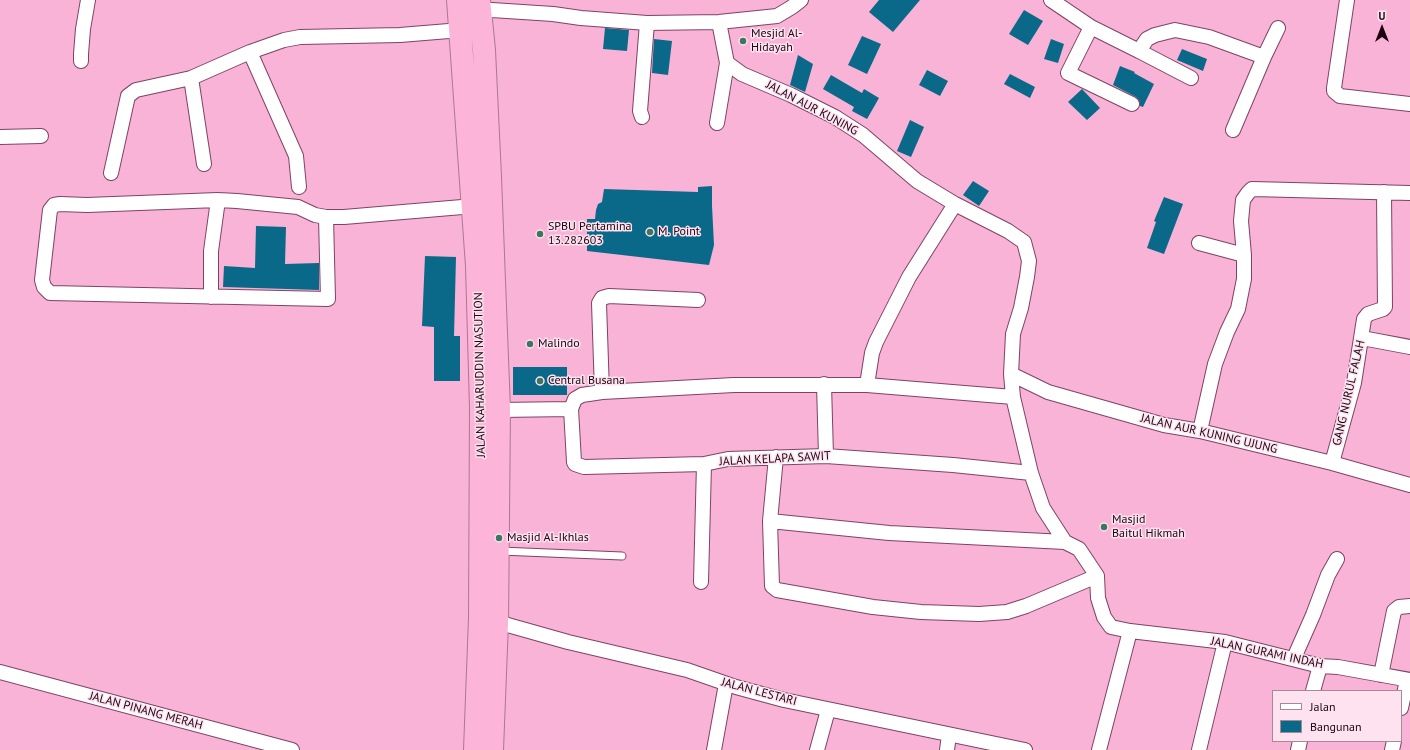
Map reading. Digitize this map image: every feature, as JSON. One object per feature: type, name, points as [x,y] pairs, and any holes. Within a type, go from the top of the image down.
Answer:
[{"type":"highway","name":"JALAN KAHARUDDIN NASUTION","points":[[458,0],[474,206],[498,410],[497,622],[492,750]]},
{"type":"highway","name":"JALAN KAHARUDDIN NASUTION","points":[[475,750],[480,618],[481,424],[490,177],[480,6]]},
{"type":"street","points":[[81,61],[83,29],[88,0]]},
{"type":"street","points":[[480,6],[492,10],[647,23],[719,22],[777,16],[801,0]]},
{"type":"street","points":[[1051,0],[1091,27],[1191,78]]},
{"type":"street","points":[[1347,0],[1334,91],[1340,96],[1410,104]]},
{"type":"street","points":[[718,123],[727,63],[719,22]]},
{"type":"street","points":[[642,117],[640,111],[647,23]]},
{"type":"street","points":[[1091,27],[1068,73],[1132,104]]},
{"type":"street","points":[[1233,130],[1278,28]]},
{"type":"street","points":[[111,174],[128,96],[136,90],[191,78],[250,52],[284,40],[300,37],[400,35],[461,30]]},
{"type":"street","points":[[1139,51],[1151,37],[1175,30],[1209,37],[1264,57]]},
{"type":"street","points":[[250,52],[296,156],[299,187]]},
{"type":"street","name":"JALAN AUR KUNING","points":[[727,63],[742,74],[791,95],[840,121],[879,147],[916,181],[955,204],[1016,236],[1024,242],[1029,261],[1028,277],[1013,334],[1011,374]]},
{"type":"street","points":[[191,78],[204,164]]},
{"type":"street","points":[[0,137],[41,136]]},
{"type":"street","points":[[1200,431],[1215,364],[1227,332],[1238,309],[1244,279],[1244,254],[1241,221],[1244,198],[1252,189],[1410,193]]},
{"type":"street","name":"GANG NURUL FALAH","points":[[1332,463],[1354,383],[1366,316],[1383,309],[1385,306],[1384,192]]},
{"type":"street","points":[[326,217],[328,299],[50,293],[44,287],[42,280],[50,210],[54,205],[95,205],[218,200],[298,207],[315,215],[326,217],[344,217],[474,206]]},
{"type":"street","points":[[211,297],[211,252],[218,200]]},
{"type":"street","points":[[867,385],[872,353],[876,342],[909,277],[955,204]]},
{"type":"street","points":[[1199,243],[1244,254]]},
{"type":"street","points":[[602,392],[599,303],[602,298],[609,296],[698,300]]},
{"type":"street","points":[[1362,338],[1410,347]]},
{"type":"street","points":[[1011,374],[1013,397],[1030,473],[1043,508],[1065,542]]},
{"type":"street","name":"JALAN AUR KUNING UJUNG","points":[[1011,374],[1048,392],[1164,425],[1200,431],[1332,463],[1410,485]]},
{"type":"street","points":[[824,384],[826,456]]},
{"type":"street","points":[[498,410],[571,410],[575,399],[578,396],[602,392],[734,385],[867,385],[1013,397]]},
{"type":"street","name":"JALAN KELAPA SAWIT","points":[[571,410],[574,462],[578,466],[584,467],[704,464],[728,459],[826,456],[953,465],[1030,473]]},
{"type":"street","points":[[770,521],[889,533],[1065,542],[1079,549],[1097,576],[1026,606],[1007,612],[979,614],[928,612],[874,607],[774,588],[771,580],[770,521],[776,457]]},
{"type":"street","points":[[701,582],[704,464]]},
{"type":"street","points":[[1294,658],[1313,615],[1328,575],[1337,559]]},
{"type":"street","name":"JALAN GURAMI INDAH","points":[[1097,576],[1098,598],[1104,617],[1111,627],[1130,631],[1225,642],[1294,658],[1320,666],[1409,680]]},
{"type":"street","points":[[1381,675],[1394,611],[1399,607],[1410,606]]},
{"type":"street","name":"JALAN LESTARI","points":[[497,622],[568,642],[687,670],[726,684],[784,700],[1025,750]]},
{"type":"street","points":[[1099,750],[1130,631]]},
{"type":"street","points":[[1199,750],[1225,642]]},
{"type":"street","points":[[1313,690],[1320,666]]},
{"type":"street","name":"JALAN PINANG MERAH","points":[[0,672],[292,750]]},
{"type":"street","points":[[1402,704],[1409,680]]},
{"type":"street","points":[[714,750],[726,684]]},
{"type":"street","points":[[817,750],[828,710]]},
{"type":"street","points":[[947,750],[949,735]]},
{"type":"lane","points":[[498,551],[622,556]]},
{"type":"building","points":[[879,0],[920,0],[893,32],[869,12]]},
{"type":"building","points":[[1024,10],[1043,21],[1028,45],[1009,34]]},
{"type":"building","points":[[605,28],[629,30],[627,51],[603,49]]},
{"type":"building","points":[[862,36],[881,44],[867,74],[848,65]]},
{"type":"building","points":[[654,39],[672,41],[668,75],[652,73]]},
{"type":"building","points":[[1051,39],[1064,44],[1058,63],[1044,59]]},
{"type":"building","points":[[1182,49],[1207,59],[1203,71],[1177,60]]},
{"type":"building","points":[[798,55],[813,64],[805,92],[790,85]]},
{"type":"building","points":[[1120,66],[1135,72],[1134,73],[1154,84],[1143,107],[1140,106],[1139,100],[1136,97],[1113,85]]},
{"type":"building","points":[[927,70],[948,81],[940,96],[919,85]]},
{"type":"building","points":[[1010,74],[1035,87],[1030,98],[1004,84]]},
{"type":"building","points":[[831,75],[862,93],[864,89],[879,98],[867,119],[852,111],[854,107],[823,89]]},
{"type":"building","points":[[1082,89],[1100,108],[1087,120],[1068,102]]},
{"type":"building","points":[[910,120],[924,127],[911,157],[897,151]]},
{"type":"building","points":[[973,181],[989,191],[979,206],[963,195]]},
{"type":"building","name":"M. Point","points":[[712,186],[714,245],[709,265],[587,251],[587,219],[595,219],[598,204],[602,202],[604,189],[698,192],[698,187]]},
{"type":"building","points":[[1164,197],[1183,204],[1164,254],[1147,248],[1156,222],[1154,221]]},
{"type":"building","points":[[256,226],[286,227],[285,264],[319,263],[319,290],[223,287],[224,266],[255,268]]},
{"type":"building","points":[[425,256],[456,257],[454,336],[460,336],[460,381],[434,381],[434,327],[422,326]]},
{"type":"building","name":"Central Busana","points":[[513,367],[567,367],[567,395],[513,395]]},
{"type":"place","name":"Mesjid Al- Hidayah","points":[[743,41]]},
{"type":"place","name":"M. Point","points":[[650,232]]},
{"type":"place","name":"SPBU Pertamina 13.282603","points":[[540,234]]},
{"type":"place","name":"Malindo","points":[[530,344]]},
{"type":"place","name":"Central Busana","points":[[540,381]]},
{"type":"place","name":"Masjid Baitul Hikmah","points":[[1104,527]]},
{"type":"place","name":"Masjid Al-Ikhlas","points":[[499,538]]}]
